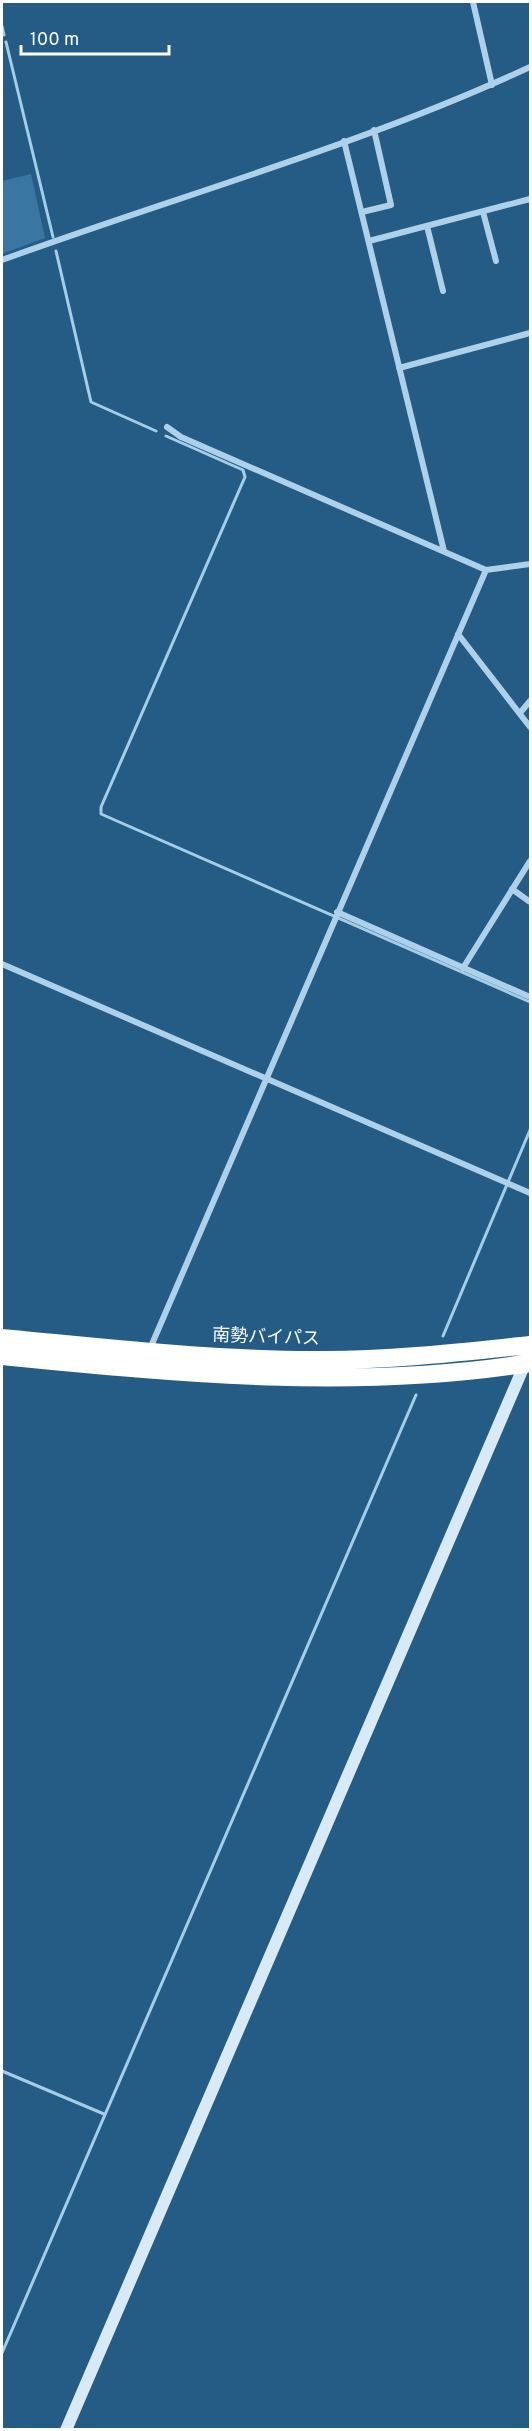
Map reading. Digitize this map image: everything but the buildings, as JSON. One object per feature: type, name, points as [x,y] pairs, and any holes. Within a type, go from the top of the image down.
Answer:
[{"type":"highway","name":"南勢バイパス","points":[[2,1338],[206,1357],[297,1360],[402,1357],[531,1345]]},
{"type":"highway","name":"南勢バイパス","points":[[2,1356],[173,1373],[349,1378],[528,1359]]},
{"type":"street","points":[[473,2],[492,85]]},
{"type":"street","points":[[2,260],[344,141],[492,85],[531,67]]},
{"type":"street","points":[[362,212],[391,205],[374,130]]},
{"type":"street","points":[[344,141],[444,551]]},
{"type":"street","points":[[369,241],[531,200]]},
{"type":"street","points":[[483,212],[496,261]]},
{"type":"street","points":[[427,226],[443,291]]},
{"type":"street","points":[[399,368],[531,333]]},
{"type":"street","points":[[167,428],[182,437],[486,570],[531,564]]},
{"type":"street","points":[[152,1344],[486,570]]},
{"type":"street","points":[[458,634],[531,727]]},
{"type":"street","points":[[520,713],[531,701]]},
{"type":"street","points":[[463,968],[531,861]]},
{"type":"street","points":[[512,889],[531,902]]},
{"type":"street","points":[[336,916],[531,997]]},
{"type":"street","points":[[2,964],[531,1193]]},
{"type":"street","points":[[66,2430],[528,1359]]},
{"type":"shaded area","points":[[31,174],[45,238],[2,254],[2,181]]},
{"type":"waterway","points":[[2,26],[4,35]]},
{"type":"waterway","points":[[6,42],[53,237]]},
{"type":"waterway","points":[[56,251],[91,402],[156,431]]},
{"type":"waterway","points":[[166,436],[243,470],[245,477],[101,807],[101,814],[530,1002]]},
{"type":"waterway","points":[[443,1336],[530,1130]]},
{"type":"waterway","points":[[2,2353],[416,1395]]},
{"type":"waterway","points":[[2,2071],[104,2114]]}]
